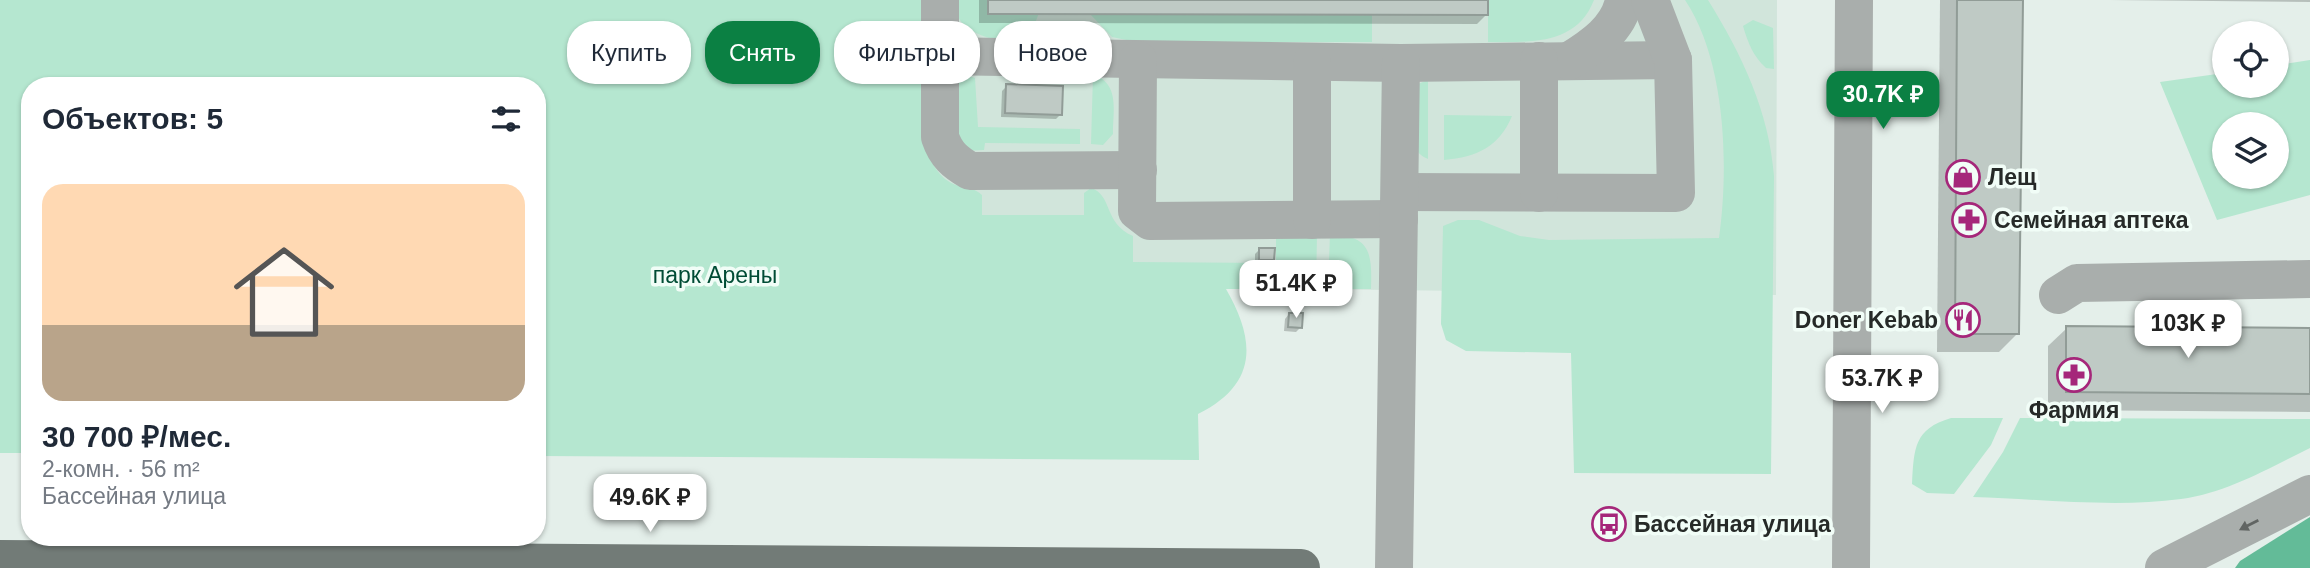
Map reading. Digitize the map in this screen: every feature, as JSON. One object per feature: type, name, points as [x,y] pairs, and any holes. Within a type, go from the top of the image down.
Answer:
[{"type":"main road","points":[[0,559],[1301,568]]},
{"type":"street","points":[[940,0],[940,21]]},
{"type":"street","points":[[1554,61],[1599,43],[1622,8],[1623,0]]},
{"type":"street","points":[[1138,60],[1138,211],[1150,221],[1312,220],[1399,206],[1539,193],[1676,193],[1673,60],[1650,0]]},
{"type":"street","points":[[1851,568],[1854,0]]},
{"type":"street","points":[[980,57],[1401,63],[1673,60]]},
{"type":"street","points":[[1539,193],[1554,61]]},
{"type":"street","points":[[1312,62],[1312,220]]},
{"type":"street","points":[[1394,568],[1401,63]]},
{"type":"street","points":[[939,84],[940,138],[945,152],[970,171],[1138,170]]},
{"type":"street","points":[[2058,295],[2077,283],[2310,279]]},
{"type":"street","points":[[2164,568],[2310,494]]},
{"type":"shaded area","points":[[885,0],[1777,0],[1776,295],[1225,288],[882,210],[884,84],[980,84],[980,21],[885,21]]},
{"type":"green space","name":"парк Арены","points":[[0,0],[923,0],[923,21],[834,21],[834,84],[924,84],[924,146],[945,179],[982,195],[982,215],[1084,215],[1084,193],[1091,188],[1103,197],[1117,224],[1133,236],[1133,262],[1276,263],[1276,238],[1317,235],[1316,289],[1226,289],[1243,326],[1246,360],[1232,389],[1218,402],[1198,414],[1199,460],[546,456],[546,77],[21,77],[21,453],[0,453]]},
{"type":"green space","points":[[955,0],[988,0],[1039,13],[1036,21],[994,21],[994,39],[980,34],[980,21],[961,21],[958,17]]},
{"type":"green space","points":[[1488,0],[1594,0],[1576,26],[1563,34],[1535,41],[1488,42]]},
{"type":"green space","points":[[1685,0],[1708,0],[1720,21],[1752,84],[1771,152],[1774,176],[1771,474],[1574,473],[1571,353],[1466,351],[1446,340],[1441,324],[1443,226],[1458,220],[1479,220],[1520,236],[1549,240],[1719,238],[1724,179],[1721,115],[1709,53],[1699,25]]},
{"type":"green space","points":[[1089,13],[1372,15],[1372,42],[1136,42],[1112,37],[1112,21],[1097,21]]},
{"type":"green space","points":[[1753,20],[1773,28],[1774,69],[1766,68],[1761,63],[1749,44],[1743,26]]},
{"type":"green space","points":[[2310,60],[2310,195],[2217,220],[2160,82],[2212,75],[2212,98],[2289,98],[2289,63]]},
{"type":"green space","points":[[1428,80],[1428,159],[1415,147],[1410,117],[1413,86]]},
{"type":"green space","points":[[955,84],[975,84],[978,127],[1080,129],[1080,144],[985,143],[984,150],[964,151],[957,145]]},
{"type":"green space","points":[[1093,84],[1108,84],[1114,107],[1113,134],[1103,145],[1091,144]]},
{"type":"green space","points":[[1444,115],[1512,116],[1501,136],[1486,148],[1467,156],[1444,160]]},
{"type":"green space","points":[[1330,234],[1354,238],[1366,249],[1371,266],[1371,289],[1328,289]]},
{"type":"green space","points":[[1951,418],[2003,418],[1991,445],[1954,494],[1927,493],[1912,484],[1915,450],[1923,434]]},
{"type":"green space","points":[[2020,418],[2310,419],[2310,448],[2231,486],[2181,499],[2104,503],[1973,497],[2003,452]]},
{"type":"green space","points":[[2310,517],[2310,568],[2235,568],[2240,561]]},
{"type":"building","points":[[988,0],[1488,0],[1488,15],[988,14]]},
{"type":"building","points":[[1957,0],[2023,0],[2019,334],[1955,334]]},
{"type":"building","points":[[1006,84],[1063,86],[1062,115],[1005,113]]},
{"type":"building","points":[[1259,248],[1275,248],[1274,260],[1259,260]]},
{"type":"building","points":[[1289,313],[1303,313],[1302,328],[1288,327]]},
{"type":"building","points":[[2066,326],[2310,328],[2310,394],[2066,392]]},
{"type":"place","name":"Лещ","points":[[1963,177]]},
{"type":"place","name":"Семейная аптека","points":[[1969,220]]},
{"type":"place","name":"Doner Kebab","points":[[1963,320]]},
{"type":"place","name":"Фармия","points":[[2074,375]]},
{"type":"place","name":"Бассейная улица","points":[[1609,524]]}]
